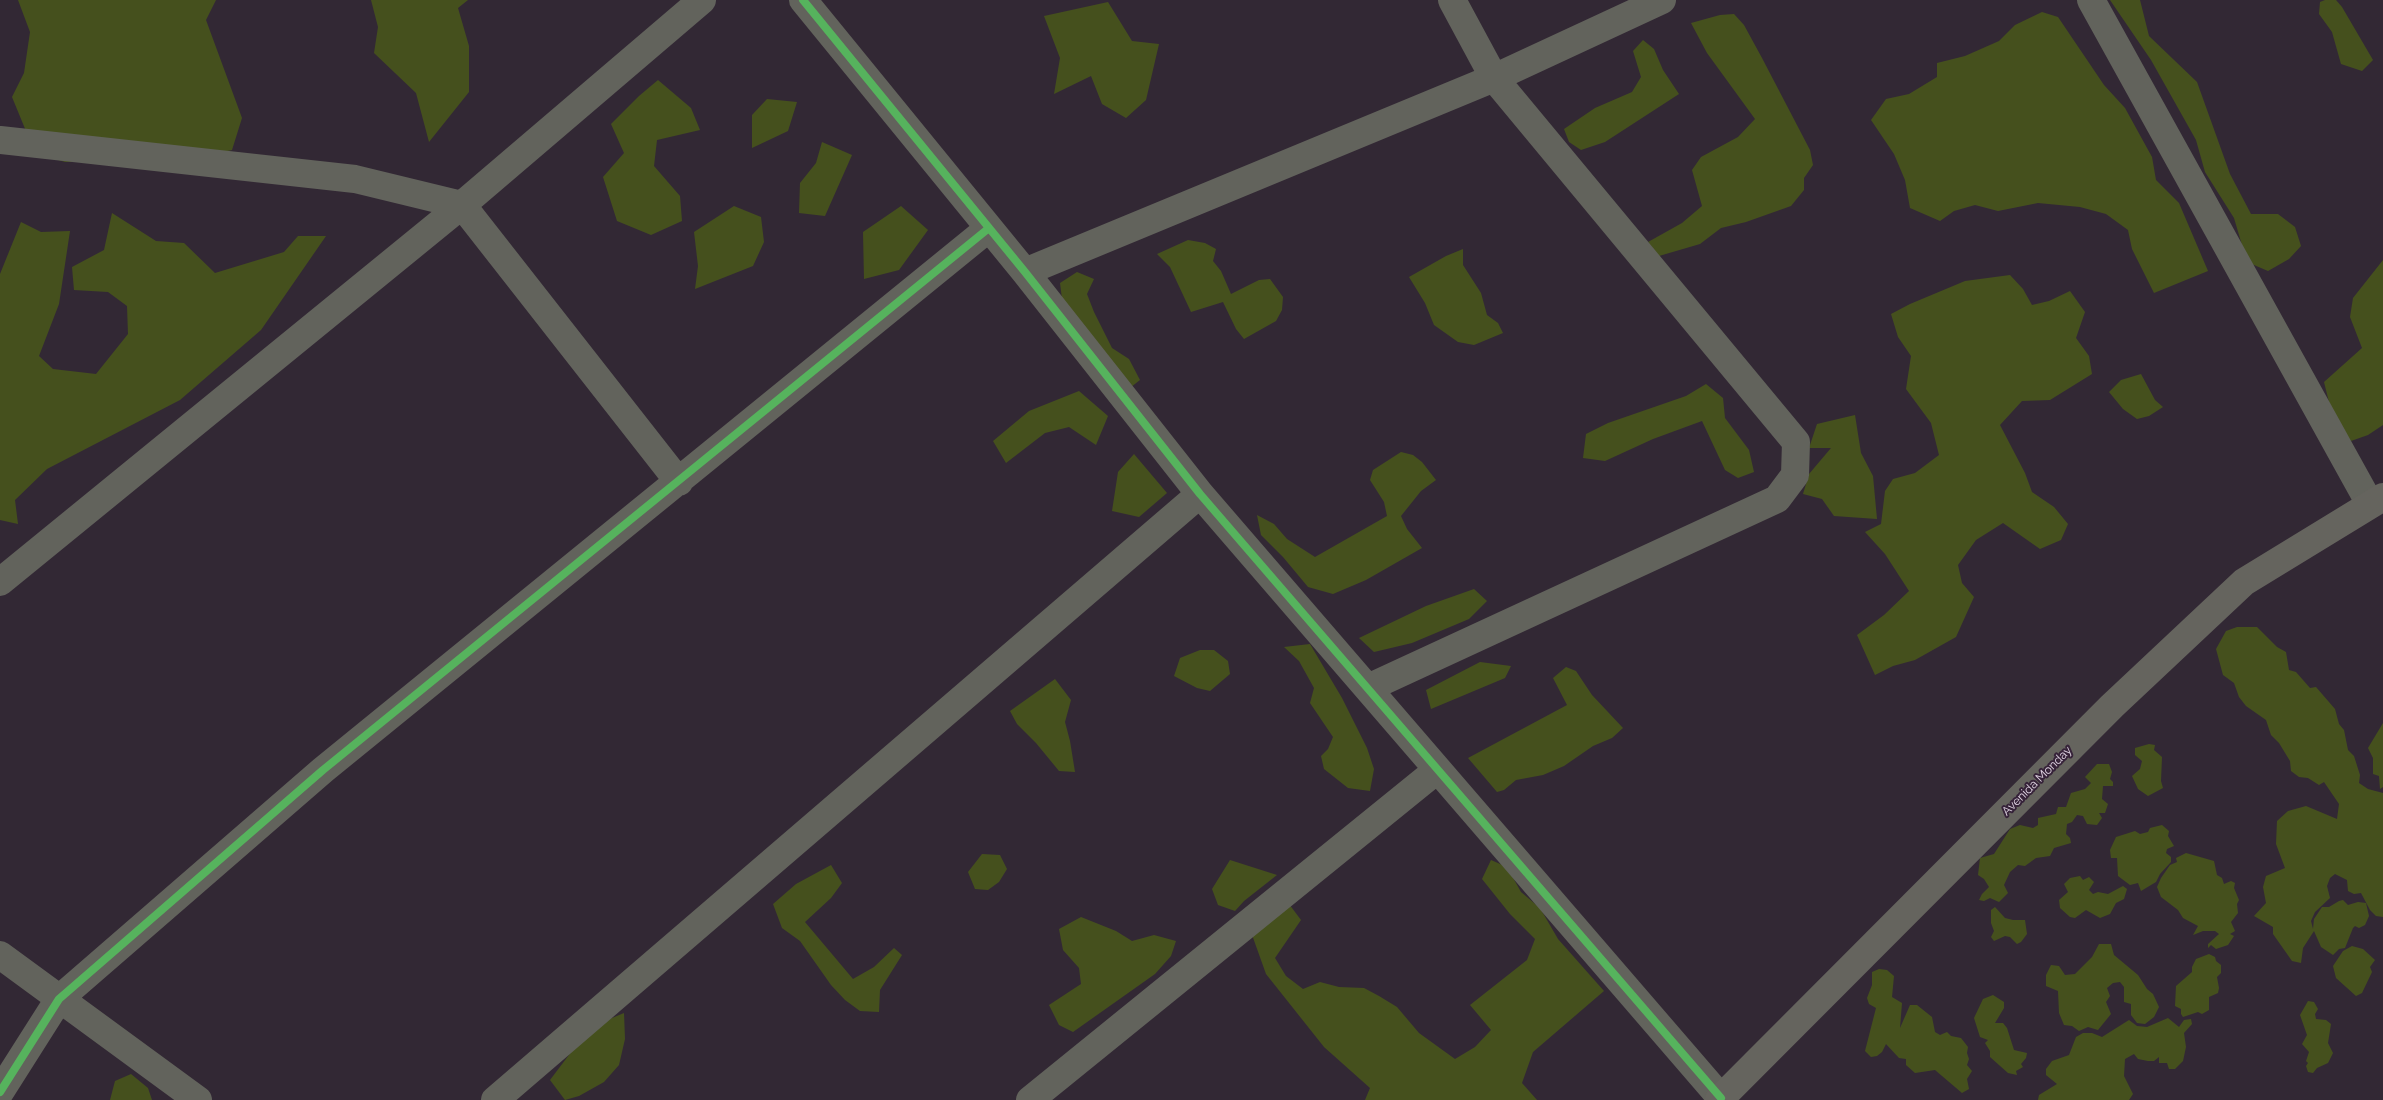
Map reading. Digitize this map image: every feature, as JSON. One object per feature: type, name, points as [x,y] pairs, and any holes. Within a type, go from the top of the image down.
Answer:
[{"type":"main road","name":"Avenida Monday","points":[[1720,1099],[2112,706],[2244,582],[2376,500]]},
{"type":"street","points":[[0,582],[462,205],[702,0]]},
{"type":"street","points":[[803,0],[1025,272],[1200,494],[1720,1099]]},
{"type":"street","points":[[1368,688],[1777,499],[1795,475],[1796,442],[1494,78],[1452,0]]},
{"type":"street","points":[[1025,272],[1494,78],[1662,0]]},
{"type":"street","points":[[2091,0],[2376,500]]},
{"type":"street","points":[[0,140],[355,179],[462,205],[679,482]]},
{"type":"street","points":[[0,1092],[59,999],[323,770],[989,228]]},
{"type":"street","points":[[495,1100],[1200,494]]},
{"type":"street","points":[[1030,1100],[1436,770]]},
{"type":"street","points":[[0,955],[198,1100]]},
{"type":"green space","points":[[18,0],[216,0],[206,20],[242,118],[232,150],[189,160],[65,162],[35,153],[12,97],[24,73],[30,32]]},
{"type":"green space","points":[[371,0],[468,0],[458,8],[469,46],[469,92],[429,142],[416,93],[374,53],[378,27]]},
{"type":"green space","points":[[2110,0],[2140,0],[2149,36],[2197,82],[2230,174],[2251,214],[2278,214],[2295,227],[2301,246],[2289,259],[2268,271],[2247,262],[2234,218],[2205,172],[2196,140],[2151,60]]},
{"type":"green space","points":[[2336,0],[2342,7],[2373,60],[2362,71],[2341,64],[2332,32],[2319,14],[2320,2]]},
{"type":"green space","points":[[1108,2],[1132,41],[1159,44],[1146,100],[1126,118],[1102,104],[1091,76],[1054,94],[1060,58],[1044,16]]},
{"type":"green space","points":[[2042,12],[2058,17],[2104,85],[2125,108],[2152,157],[2156,180],[2179,203],[2208,271],[2154,293],[2132,249],[2128,230],[2106,214],[2080,207],[2038,203],[1998,211],[1975,205],[1954,211],[1940,221],[1910,208],[1905,180],[1894,154],[1871,120],[1886,99],[1909,94],[1937,77],[1937,63],[1965,56],[1999,41],[2015,25]]},
{"type":"green space","points":[[1734,14],[1744,25],[1762,58],[1810,150],[1813,165],[1804,178],[1804,190],[1791,206],[1746,222],[1721,228],[1700,244],[1659,256],[1648,242],[1682,223],[1702,206],[1692,170],[1701,157],[1738,137],[1755,119],[1707,53],[1691,23],[1720,15]]},
{"type":"green space","points":[[1643,40],[1654,49],[1663,70],[1679,94],[1605,142],[1581,150],[1569,142],[1564,129],[1595,108],[1632,92],[1641,77],[1633,51]]},
{"type":"green space","points":[[658,80],[691,108],[700,130],[657,140],[654,166],[680,196],[682,221],[651,235],[617,221],[603,177],[624,153],[611,124]]},
{"type":"green space","points":[[767,99],[797,102],[788,131],[752,148],[752,115]]},
{"type":"green space","points":[[822,142],[852,155],[825,216],[799,213],[800,183],[816,163]]},
{"type":"green space","points":[[734,206],[761,217],[764,242],[753,266],[695,289],[698,266],[694,232]]},
{"type":"green space","points":[[901,206],[928,230],[899,270],[864,279],[863,232]]},
{"type":"green space","points":[[112,213],[156,241],[184,243],[215,273],[284,252],[298,236],[326,236],[261,330],[180,400],[47,469],[15,500],[18,524],[0,520],[0,274],[21,222],[41,232],[70,231],[59,304],[39,356],[53,369],[96,374],[128,334],[127,306],[108,292],[74,290],[72,267],[104,250]]},
{"type":"green space","points":[[1188,240],[1205,243],[1216,249],[1213,261],[1221,271],[1231,294],[1259,280],[1270,279],[1283,297],[1282,310],[1276,321],[1244,339],[1236,329],[1223,302],[1191,312],[1170,267],[1157,254]]},
{"type":"green space","points":[[1463,249],[1463,265],[1481,293],[1487,315],[1498,323],[1503,333],[1474,345],[1458,342],[1434,325],[1425,303],[1409,277],[1446,256]]},
{"type":"green space","points":[[2383,260],[2383,425],[2368,435],[2351,441],[2332,414],[2324,382],[2362,348],[2350,317],[2353,298]]},
{"type":"green space","points":[[1077,272],[1094,279],[1087,294],[1094,312],[1112,348],[1129,359],[1140,380],[1126,391],[1062,299],[1060,283]]},
{"type":"green space","points":[[2010,275],[2023,289],[2032,305],[2049,301],[2070,291],[2085,312],[2076,338],[2089,356],[2092,374],[2050,400],[2022,401],[2000,425],[2025,473],[2032,492],[2054,507],[2068,524],[2061,540],[2040,549],[2003,523],[1976,540],[1958,565],[1962,583],[1974,597],[1956,637],[1915,660],[1893,666],[1875,675],[1857,635],[1884,615],[1909,591],[1885,554],[1865,532],[1881,524],[1885,491],[1893,479],[1915,473],[1939,455],[1931,423],[1906,389],[1911,356],[1898,337],[1891,314],[1965,281]]},
{"type":"green space","points":[[2141,374],[2155,400],[2163,407],[2149,416],[2137,419],[2123,409],[2109,392],[2121,380]]},
{"type":"green space","points":[[1706,384],[1723,398],[1725,418],[1749,450],[1754,472],[1738,478],[1725,470],[1702,421],[1653,439],[1605,461],[1583,458],[1586,434],[1608,423],[1686,396]]},
{"type":"green space","points":[[1079,391],[1108,416],[1096,445],[1069,427],[1045,433],[1006,463],[993,441],[1029,411]]},
{"type":"green space","points":[[1855,415],[1861,453],[1873,476],[1877,519],[1834,516],[1822,499],[1803,494],[1809,474],[1831,448],[1809,448],[1817,424]]},
{"type":"green space","points":[[1401,452],[1413,455],[1422,462],[1436,480],[1421,491],[1401,516],[1407,529],[1422,548],[1366,580],[1333,594],[1308,587],[1283,557],[1261,535],[1257,515],[1274,524],[1287,539],[1315,557],[1387,516],[1384,502],[1370,480],[1373,470]]},
{"type":"green space","points":[[1134,454],[1167,493],[1139,517],[1112,511],[1118,472]]},
{"type":"green space","points":[[1474,589],[1487,601],[1469,619],[1412,643],[1374,652],[1359,638],[1426,606]]},
{"type":"green space","points":[[2237,627],[2257,627],[2277,647],[2286,652],[2289,670],[2296,672],[2310,688],[2316,687],[2335,709],[2339,724],[2344,730],[2348,750],[2354,756],[2360,775],[2359,783],[2368,789],[2383,793],[2383,917],[2376,916],[2370,910],[2361,893],[2354,894],[2348,891],[2347,880],[2335,874],[2330,878],[2327,886],[2330,898],[2315,912],[2311,921],[2313,929],[2314,919],[2322,907],[2329,907],[2343,900],[2348,905],[2358,902],[2366,903],[2369,916],[2365,925],[2353,928],[2345,948],[2339,949],[2333,955],[2321,947],[2314,931],[2303,948],[2301,963],[2292,961],[2273,934],[2273,927],[2254,916],[2266,903],[2263,887],[2266,876],[2285,868],[2276,844],[2277,821],[2288,811],[2306,806],[2337,819],[2339,804],[2324,782],[2319,785],[2308,778],[2299,777],[2291,771],[2290,761],[2279,743],[2271,735],[2266,720],[2246,706],[2239,697],[2234,683],[2223,675],[2216,649],[2226,631]]},
{"type":"green space","points":[[1310,644],[1342,698],[1367,748],[1374,769],[1370,791],[1348,788],[1324,769],[1321,756],[1328,749],[1333,737],[1310,703],[1314,688],[1299,661],[1284,647]]},
{"type":"green space","points":[[1200,650],[1214,650],[1228,661],[1230,674],[1210,691],[1197,688],[1174,676],[1180,658]]},
{"type":"green space","points":[[1480,662],[1511,666],[1505,678],[1431,709],[1426,690]]},
{"type":"green space","points":[[1566,667],[1576,671],[1592,695],[1623,728],[1612,738],[1593,746],[1564,766],[1543,775],[1516,780],[1504,790],[1497,792],[1468,758],[1567,705],[1553,678]]},
{"type":"green space","points":[[1055,679],[1071,700],[1065,722],[1075,772],[1059,771],[1036,743],[1017,724],[1010,711]]},
{"type":"green space","points":[[2383,723],[2383,787],[2380,789],[2379,776],[2373,774],[2373,758],[2368,748]]},
{"type":"green space","points":[[2149,744],[2155,745],[2154,750],[2162,757],[2161,781],[2163,788],[2148,796],[2138,789],[2132,776],[2140,769],[2142,761],[2135,755],[2135,748]]},
{"type":"green space","points":[[2097,764],[2109,764],[2112,772],[2110,779],[2113,782],[2113,786],[2103,786],[2102,799],[2108,804],[2105,813],[2099,813],[2102,818],[2097,825],[2087,824],[2083,816],[2077,815],[2072,822],[2067,824],[2066,834],[2070,838],[2071,843],[2054,848],[2050,856],[2036,858],[2025,866],[2018,865],[2010,872],[2004,885],[2008,893],[1999,902],[1990,898],[1984,901],[1979,900],[1989,887],[1984,879],[1978,875],[1980,858],[1994,854],[2010,829],[2020,825],[2033,828],[2038,825],[2038,818],[2056,814],[2058,807],[2066,807],[2071,793],[2085,789],[2091,783],[2085,777]]},
{"type":"green space","points":[[2162,825],[2169,831],[2168,836],[2174,846],[2167,849],[2166,853],[2171,857],[2171,862],[2160,874],[2156,882],[2141,891],[2138,883],[2130,885],[2118,876],[2117,858],[2111,858],[2110,850],[2116,837],[2135,831],[2140,834],[2148,832],[2150,828]]},
{"type":"green space","points":[[2186,853],[2214,861],[2217,875],[2222,878],[2224,884],[2231,881],[2235,883],[2234,888],[2239,900],[2237,904],[2238,913],[2231,922],[2235,931],[2230,934],[2234,936],[2228,945],[2216,949],[2211,945],[2208,948],[2208,944],[2219,934],[2215,931],[2203,931],[2193,935],[2198,926],[2183,918],[2178,910],[2161,897],[2157,887],[2161,878],[2170,865],[2177,862],[2176,858]]},
{"type":"green space","points":[[982,854],[1000,855],[1007,869],[999,882],[988,890],[975,889],[968,872]]},
{"type":"green space","points":[[1230,860],[1277,875],[1244,901],[1235,911],[1218,905],[1212,889]]},
{"type":"green space","points":[[1491,860],[1507,867],[1521,892],[1540,908],[1558,939],[1604,991],[1533,1052],[1522,1083],[1537,1100],[1365,1100],[1370,1088],[1324,1047],[1266,974],[1251,932],[1289,904],[1301,920],[1275,958],[1286,976],[1303,989],[1320,982],[1339,987],[1364,988],[1397,1007],[1419,1033],[1455,1059],[1475,1047],[1491,1030],[1470,1005],[1527,960],[1535,939],[1510,914],[1482,879]]},
{"type":"green space","points":[[831,865],[842,883],[831,898],[805,922],[853,979],[874,967],[894,948],[902,955],[880,990],[879,1012],[860,1011],[845,1000],[831,985],[800,941],[782,928],[773,904],[796,884]]},
{"type":"green space","points":[[2080,876],[2083,880],[2089,877],[2094,882],[2089,890],[2093,894],[2098,892],[2108,894],[2123,886],[2127,889],[2124,899],[2116,903],[2110,914],[2100,918],[2086,910],[2075,918],[2070,917],[2060,908],[2059,900],[2068,892],[2064,884],[2070,878]]},
{"type":"green space","points":[[1995,907],[2005,918],[2025,920],[2027,934],[2021,942],[2017,944],[2010,937],[2005,936],[1994,941],[1991,937],[1994,931],[1991,923],[1991,910]]},
{"type":"green space","points":[[1081,917],[1116,931],[1132,941],[1154,935],[1176,941],[1171,956],[1155,974],[1073,1032],[1059,1025],[1049,1005],[1081,984],[1079,968],[1063,950],[1059,929]]},
{"type":"green space","points":[[2099,944],[2111,944],[2114,955],[2138,975],[2147,989],[2153,994],[2159,1007],[2154,1017],[2145,1024],[2137,1023],[2131,1015],[2131,1004],[2124,1002],[2124,987],[2120,982],[2113,983],[2107,988],[2110,996],[2106,1002],[2111,1014],[2098,1030],[2088,1027],[2079,1031],[2072,1026],[2064,1025],[2059,1013],[2058,991],[2046,986],[2046,975],[2051,965],[2059,966],[2065,975],[2075,974],[2092,957]]},
{"type":"green space","points":[[2352,946],[2363,949],[2375,960],[2370,967],[2372,972],[2362,993],[2356,996],[2336,978],[2333,966],[2343,951]]},
{"type":"green space","points":[[2209,954],[2215,957],[2216,961],[2221,965],[2221,973],[2217,977],[2218,993],[2209,997],[2209,1010],[2202,1014],[2198,1012],[2183,1017],[2181,1009],[2175,1006],[2176,986],[2192,972],[2196,959]]},
{"type":"green space","points":[[1879,969],[1887,970],[1894,976],[1892,997],[1902,1003],[1900,1028],[1910,1005],[1917,1005],[1932,1017],[1935,1032],[1940,1035],[1947,1032],[1951,1036],[1961,1038],[1968,1047],[1969,1059],[1967,1065],[1972,1071],[1967,1079],[1969,1089],[1962,1093],[1935,1070],[1915,1073],[1906,1065],[1906,1059],[1899,1058],[1886,1044],[1882,1052],[1877,1056],[1871,1057],[1865,1051],[1876,1008],[1869,1004],[1867,998],[1872,985],[1872,972]]},
{"type":"green space","points":[[1993,995],[2004,1002],[2004,1008],[1995,1023],[2003,1023],[2007,1028],[2014,1050],[2027,1053],[2026,1058],[2021,1064],[2023,1067],[2016,1071],[2017,1075],[2008,1073],[1990,1057],[1990,1051],[1985,1043],[1988,1040],[1980,1037],[1974,1018],[1983,999]]},
{"type":"green space","points":[[2308,1001],[2314,1002],[2318,1009],[2315,1014],[2316,1019],[2326,1020],[2331,1024],[2328,1043],[2333,1053],[2328,1063],[2317,1068],[2313,1073],[2308,1072],[2306,1066],[2308,1063],[2306,1061],[2309,1052],[2302,1044],[2307,1035],[2300,1015]]},
{"type":"green space","points":[[624,1013],[625,1039],[619,1065],[604,1082],[579,1096],[565,1100],[550,1080],[575,1047],[600,1023]]},
{"type":"green space","points":[[2168,1018],[2179,1027],[2184,1020],[2191,1019],[2192,1024],[2184,1033],[2186,1047],[2183,1061],[2175,1069],[2169,1069],[2167,1063],[2159,1063],[2159,1057],[2154,1061],[2148,1061],[2138,1059],[2134,1054],[2125,1059],[2124,1076],[2133,1094],[2129,1100],[2038,1100],[2039,1095],[2057,1084],[2046,1075],[2046,1069],[2052,1061],[2069,1055],[2076,1037],[2083,1033],[2092,1033],[2102,1037],[2129,1020],[2137,1026],[2147,1027]]},
{"type":"green space","points":[[131,1074],[148,1088],[152,1100],[110,1100],[115,1081]]},
{"type":"cycle path","points":[[803,0],[1025,272],[1200,494],[1721,1098]]},
{"type":"cycle path","points":[[0,1092],[59,999],[323,770],[989,228]]}]
